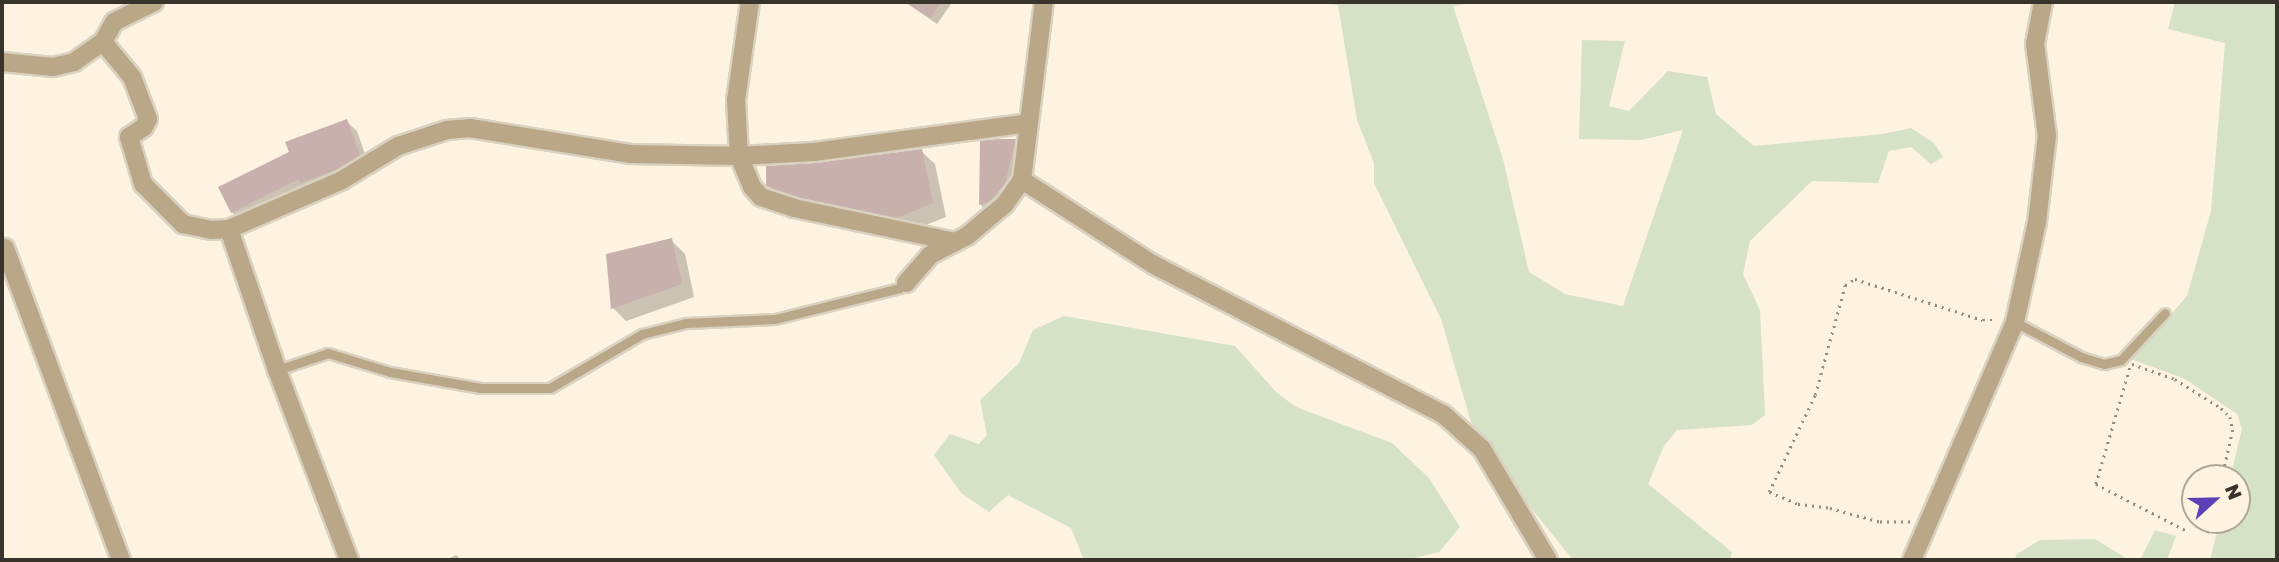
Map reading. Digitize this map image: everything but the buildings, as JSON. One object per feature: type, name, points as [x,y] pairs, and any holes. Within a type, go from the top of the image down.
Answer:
[{"type":"street","points":[[2,62],[54,67],[74,62],[103,42],[114,22],[154,2]]},
{"type":"street","points":[[750,2],[736,100],[739,156],[752,187],[761,197],[794,208],[954,242]]},
{"type":"street","points":[[906,283],[930,255],[954,242],[1006,204],[1022,180],[1044,2]]},
{"type":"street","points":[[1912,560],[2015,322],[2037,222],[2047,135],[2035,44],[2043,2]]},
{"type":"street","points":[[103,42],[132,77],[148,119],[144,127],[129,137],[143,184],[183,224],[211,230],[229,229],[342,180],[398,146],[447,130],[471,128],[630,154],[739,156],[814,152],[1028,123]]},
{"type":"street","points":[[1022,180],[1154,265],[1443,414],[1482,449],[1548,560]]},
{"type":"street","points":[[229,229],[277,370],[349,560]]},
{"type":"street","points":[[5,248],[121,560]]},
{"type":"lane","points":[[277,370],[328,354],[390,372],[481,387],[550,387],[642,334],[686,323],[775,319],[899,288],[906,283]]},
{"type":"lane","points":[[2015,322],[2081,357],[2104,364],[2121,360],[2165,313]]},
{"type":"path","points":[[1924,532],[1905,520],[1879,522],[1828,508],[1797,504],[1769,492],[1815,396],[1845,285],[1855,279],[1983,320],[2015,322]]},
{"type":"path","points":[[2114,361],[2175,379],[2221,408],[2230,418],[2233,430],[2225,464]]},
{"type":"path","points":[[2131,364],[2096,484],[2181,528]]},
{"type":"green space","points":[[1294,2],[1477,2],[1453,6],[1503,159],[1529,272],[1565,294],[1623,306],[1683,130],[1641,140],[1579,139],[1582,40],[1625,41],[1609,106],[1629,111],[1668,71],[1707,77],[1716,114],[1754,146],[1883,134],[1911,128],[1934,143],[1943,157],[1931,164],[1911,147],[1889,151],[1878,183],[1812,181],[1750,241],[1743,274],[1760,310],[1765,415],[1752,425],[1677,430],[1664,446],[1648,484],[1732,552],[1730,560],[1573,560],[1531,508],[1471,422],[1441,319],[1374,183],[1374,163],[1357,120],[1338,5]]},
{"type":"green space","points":[[2175,2],[2277,2],[2277,560],[2210,560],[2216,534],[2251,534],[2251,464],[2233,464],[2242,429],[2237,414],[2185,379],[2131,359],[2187,296],[2211,211],[2225,43],[2168,29]]},
{"type":"green space","points":[[1064,316],[1235,346],[1276,392],[1296,407],[1392,443],[1429,478],[1460,527],[1439,552],[1407,560],[1084,560],[1071,528],[1008,495],[989,512],[961,493],[934,455],[950,434],[979,444],[987,435],[980,400],[1019,363],[1033,330]]},
{"type":"green space","points":[[2155,530],[2176,536],[2167,560],[2140,560]]},
{"type":"green space","points":[[2095,539],[2129,560],[2014,560],[2017,554],[2040,540]]}]
